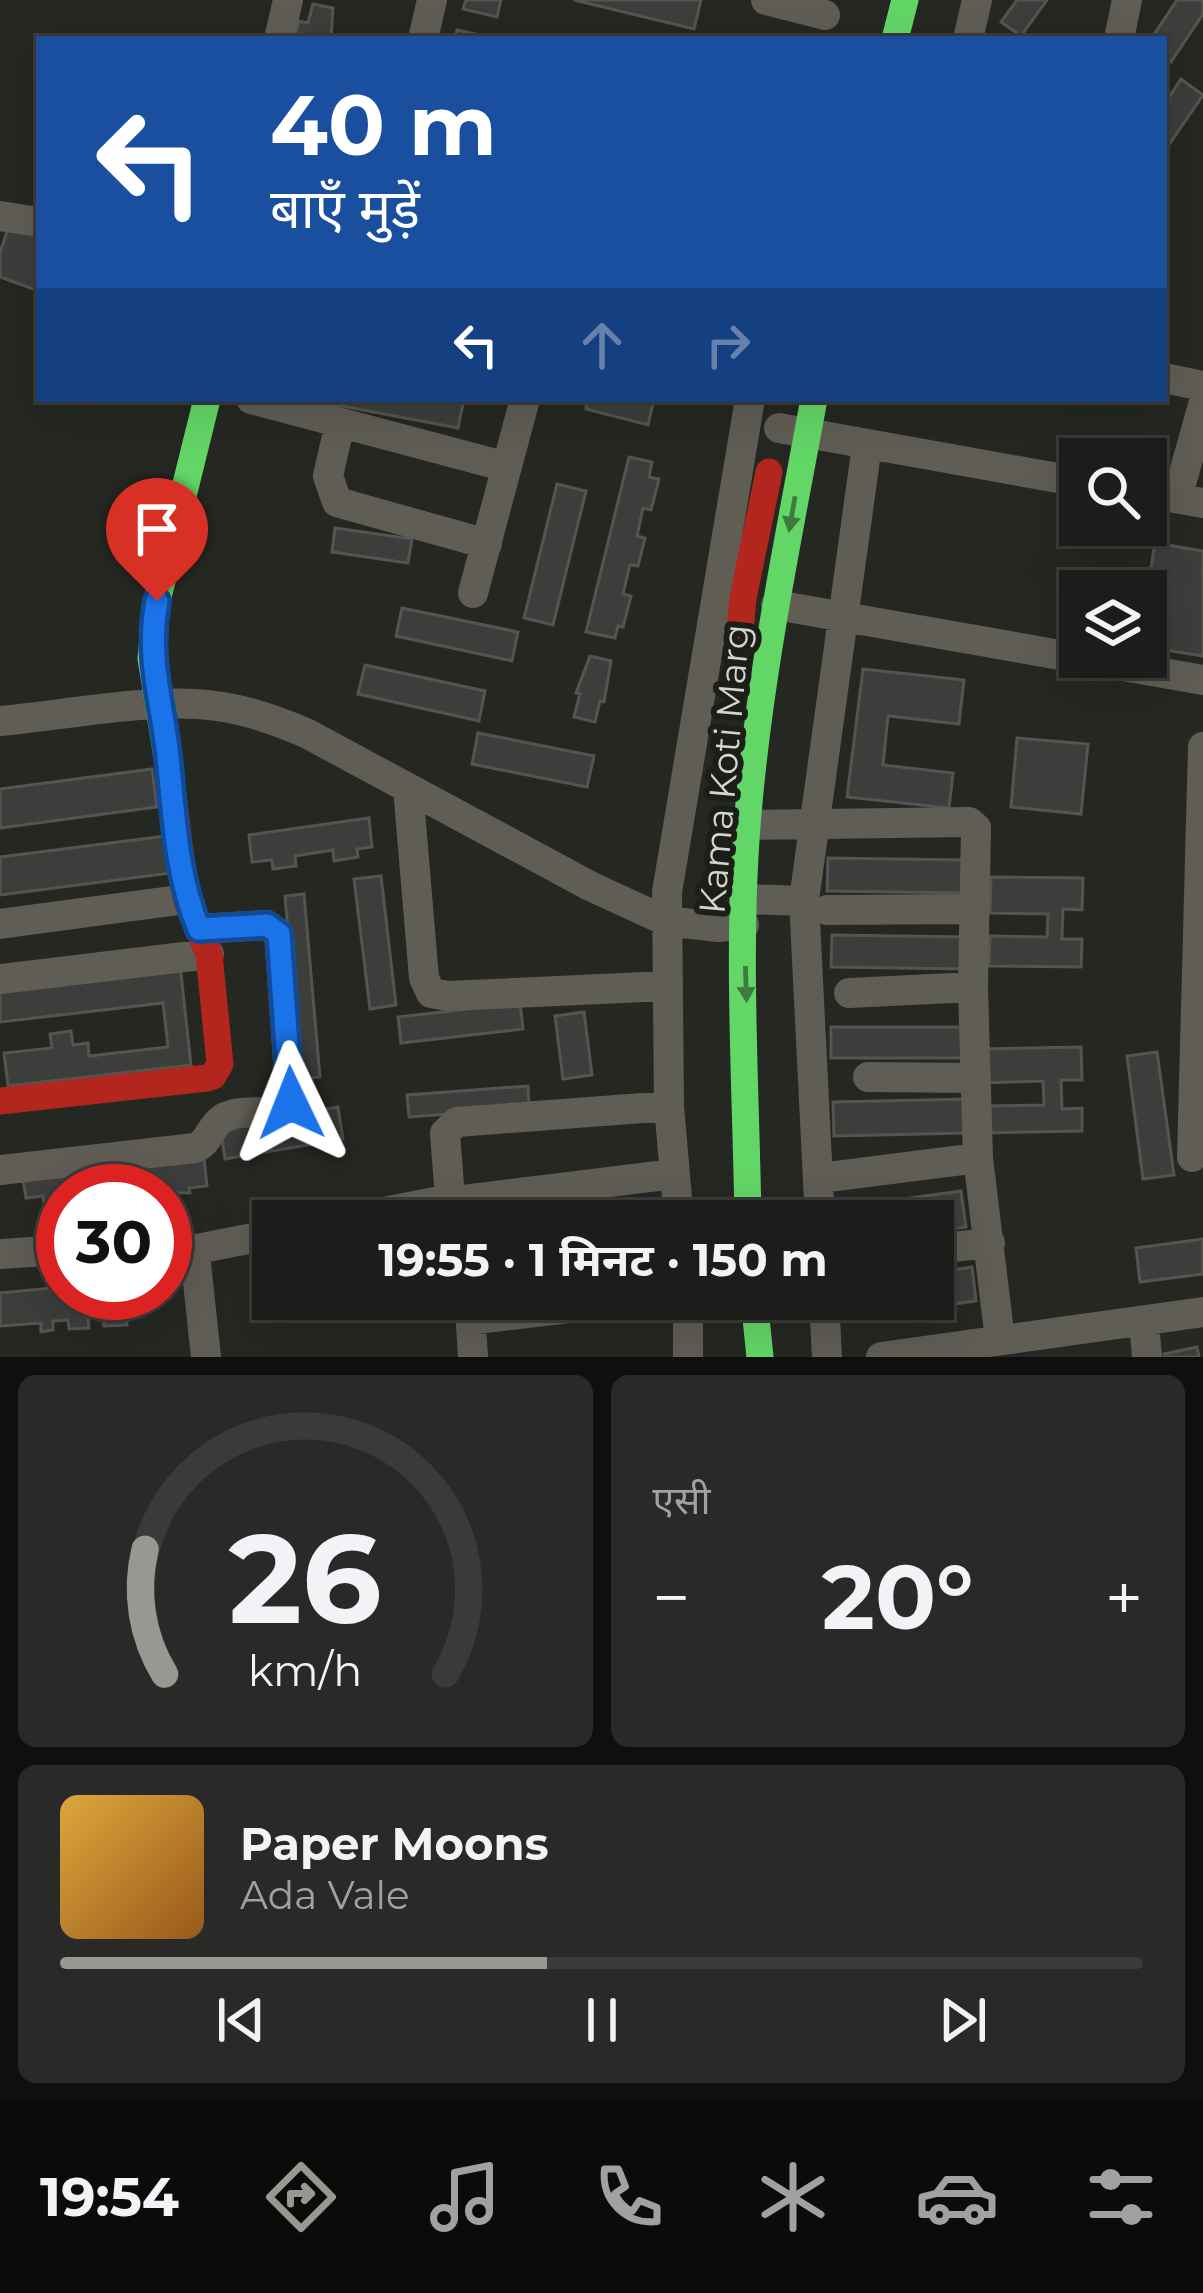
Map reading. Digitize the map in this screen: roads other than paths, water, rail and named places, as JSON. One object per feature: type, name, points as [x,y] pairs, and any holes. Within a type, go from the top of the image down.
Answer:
[{"type":"street","points":[[280,36],[288,0]]},
{"type":"street","points":[[424,36],[433,0]]},
{"type":"street","points":[[766,0],[824,18]]},
{"type":"street","points":[[869,36],[878,0]]},
{"type":"street","points":[[896,36],[905,0]]},
{"type":"street","points":[[969,36],[977,0]]},
{"type":"street","points":[[1120,36],[1127,0]]},
{"type":"street","points":[[0,217],[36,222]]},
{"type":"street","points":[[1167,379],[1203,386]]},
{"type":"street","points":[[0,1170],[196,1148],[206,1143],[216,1125],[220,1057],[204,942],[186,898],[161,705],[152,674],[153,621],[206,402]]},
{"type":"street","points":[[262,402],[507,467]]},
{"type":"street","points":[[473,593],[524,402]]},
{"type":"street","points":[[677,1200],[669,1106],[667,892],[749,402]]},
{"type":"street","points":[[1190,501],[1203,405]]},
{"type":"street","points":[[790,420],[867,445],[1059,478]]},
{"type":"street","name":"Kama Koti Marg","points":[[715,990],[735,917],[776,605],[790,420]]},
{"type":"street","name":"Kama Koti Marg","points":[[747,1200],[735,917],[743,598],[790,420]]},
{"type":"street","points":[[340,423],[328,476],[337,502],[487,544]]},
{"type":"street","points":[[820,1200],[813,824],[867,445]]},
{"type":"street","points":[[776,605],[1203,680]]},
{"type":"street","points":[[0,721],[161,705],[210,705],[268,717],[666,921],[816,906],[974,909]]},
{"type":"street","points":[[1192,1156],[1203,747]]},
{"type":"street","points":[[408,788],[424,978],[431,993],[666,986]]},
{"type":"street","points":[[747,825],[973,824],[977,834],[973,987],[978,1158],[1000,1340]]},
{"type":"street","points":[[0,924],[186,898]]},
{"type":"street","points":[[0,979],[204,942],[267,925],[275,929],[280,942],[293,1100],[277,1112],[231,1116],[216,1125]]},
{"type":"street","points":[[849,993],[973,987]]},
{"type":"street","points":[[0,1101],[207,1078],[217,1071]]},
{"type":"street","points":[[868,1077],[975,1078]]},
{"type":"street","points":[[450,1199],[445,1133],[453,1124],[669,1106]]},
{"type":"street","points":[[719,1136],[723,1200]]},
{"type":"street","points":[[829,1177],[978,1158]]},
{"type":"street","points":[[445,1200],[674,1174]]},
{"type":"street","points":[[192,1244],[252,1237]]},
{"type":"street","points":[[954,1247],[990,1244]]},
{"type":"street","points":[[0,1254],[36,1252]]},
{"type":"street","points":[[192,1299],[206,1357]]},
{"type":"street","points":[[881,1357],[955,1352],[1000,1340],[1203,1312]]},
{"type":"street","points":[[473,1357],[471,1326],[476,1320]]},
{"type":"street","points":[[688,1320],[688,1357]]},
{"type":"street","points":[[731,1320],[734,1357]]},
{"type":"street","points":[[756,1320],[760,1357]]},
{"type":"street","points":[[825,1320],[826,1357]]},
{"type":"street","points":[[1144,1322],[1147,1357]]}]
